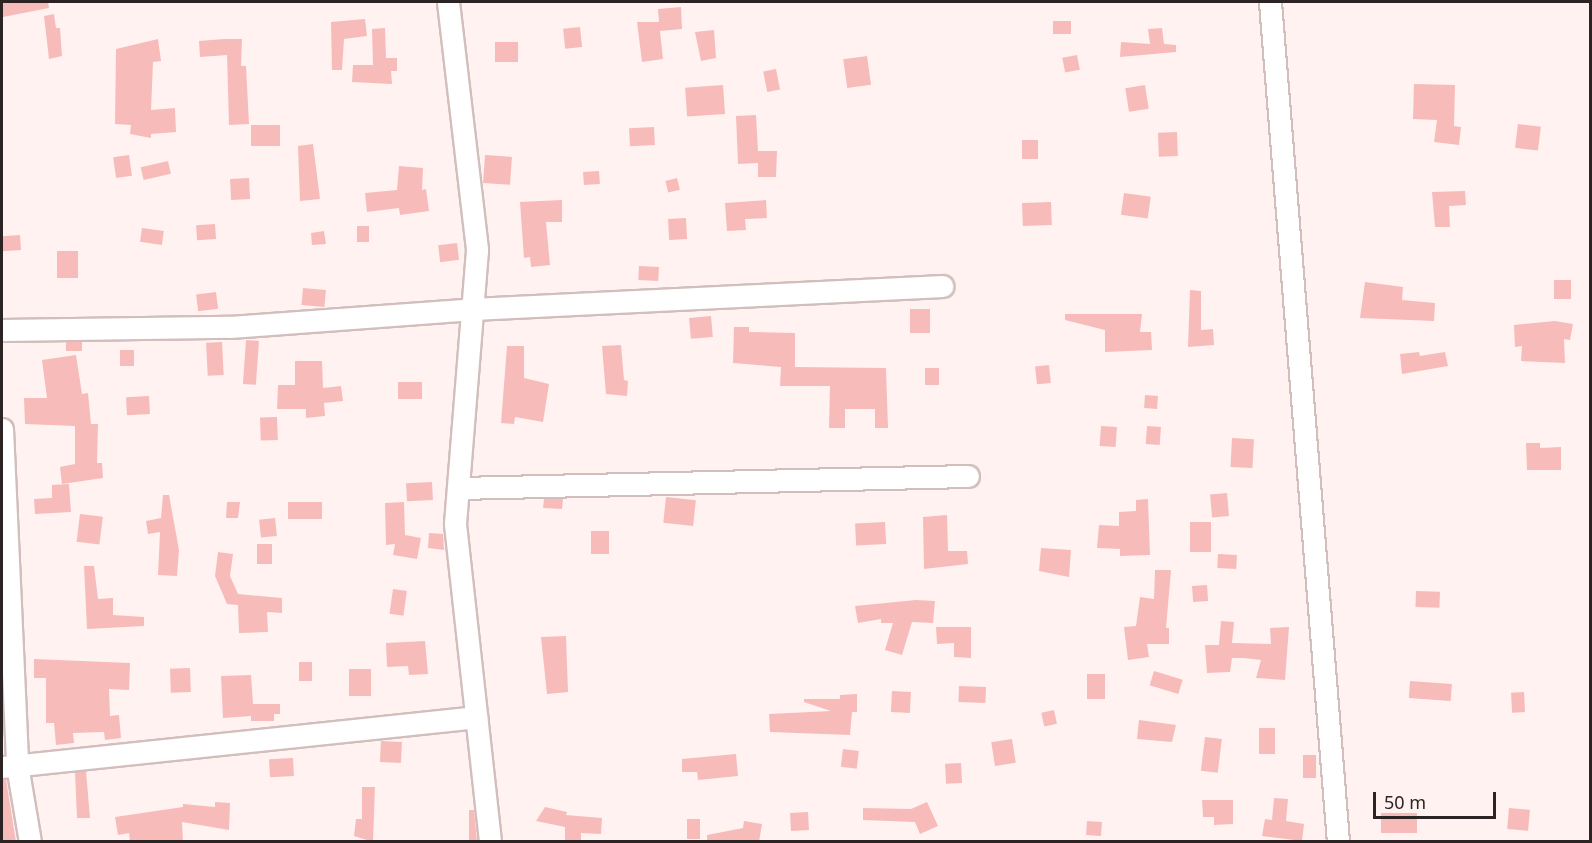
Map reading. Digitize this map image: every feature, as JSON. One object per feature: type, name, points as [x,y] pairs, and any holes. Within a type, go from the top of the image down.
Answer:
[{"type":"street","points":[[448,2],[477,250],[455,524],[490,842]]},
{"type":"street","points":[[1270,2],[1338,842]]},
{"type":"street","points":[[2,330],[230,327],[473,309],[942,286]]},
{"type":"street","points":[[2,429],[9,766],[30,842]]},
{"type":"street","points":[[459,488],[968,476]]},
{"type":"street","points":[[9,766],[476,717]]},
{"type":"building","points":[[2,2],[48,2],[49,8],[3,17]]},
{"type":"building","points":[[681,7],[682,29],[660,31],[663,59],[642,62],[637,22],[659,22],[658,9]]},
{"type":"building","points":[[54,14],[56,28],[60,28],[62,56],[49,59],[44,16]]},
{"type":"building","points":[[365,19],[367,36],[344,39],[342,70],[332,70],[331,22]]},
{"type":"building","points":[[1053,21],[1071,21],[1071,34],[1053,34]]},
{"type":"building","points":[[580,27],[582,47],[565,49],[563,29]]},
{"type":"building","points":[[385,28],[386,58],[397,58],[397,71],[391,71],[392,84],[352,82],[353,65],[373,65],[372,29]]},
{"type":"building","points":[[1162,28],[1164,44],[1176,45],[1176,52],[1120,57],[1121,42],[1150,44],[1148,29]]},
{"type":"building","points":[[714,30],[716,58],[701,61],[695,32]]},
{"type":"building","points":[[158,39],[161,61],[153,62],[151,110],[175,108],[176,132],[151,134],[151,138],[130,134],[131,125],[115,124],[116,49]]},
{"type":"building","points":[[242,39],[241,66],[246,66],[249,124],[229,125],[227,55],[200,57],[199,41]]},
{"type":"building","points":[[495,42],[518,42],[518,62],[495,62]]},
{"type":"building","points":[[1077,55],[1080,70],[1065,73],[1062,58]]},
{"type":"building","points":[[867,56],[871,85],[847,88],[843,59]]},
{"type":"building","points":[[776,69],[780,90],[767,92],[763,71]]},
{"type":"building","points":[[1414,84],[1455,85],[1454,126],[1461,127],[1459,145],[1434,142],[1437,120],[1413,119]]},
{"type":"building","points":[[723,85],[725,114],[687,117],[685,88]]},
{"type":"building","points":[[1145,85],[1149,109],[1129,112],[1125,88]]},
{"type":"building","points":[[756,115],[758,151],[777,151],[776,177],[758,177],[758,163],[738,164],[736,116]]},
{"type":"building","points":[[1518,124],[1541,127],[1538,151],[1515,148]]},
{"type":"building","points":[[251,125],[280,125],[280,146],[251,146]]},
{"type":"building","points":[[654,127],[655,145],[630,146],[629,128]]},
{"type":"building","points":[[1177,132],[1178,156],[1159,157],[1158,133]]},
{"type":"building","points":[[1022,140],[1038,140],[1038,159],[1022,159]]},
{"type":"building","points":[[313,144],[320,199],[300,201],[298,146]]},
{"type":"building","points":[[129,155],[132,176],[116,178],[113,157]]},
{"type":"building","points":[[485,155],[512,157],[510,185],[483,183]]},
{"type":"building","points":[[168,161],[171,174],[144,180],[141,167]]},
{"type":"building","points":[[399,166],[423,168],[422,190],[426,189],[429,211],[400,215],[399,208],[367,212],[365,193],[397,190]]},
{"type":"building","points":[[599,171],[600,184],[584,185],[583,172]]},
{"type":"building","points":[[249,178],[250,199],[231,200],[230,179]]},
{"type":"building","points":[[677,178],[680,190],[668,193],[665,181]]},
{"type":"building","points":[[1465,191],[1466,205],[1449,206],[1450,227],[1435,227],[1432,192]]},
{"type":"building","points":[[1124,193],[1151,197],[1148,219],[1121,215]]},
{"type":"building","points":[[562,200],[562,222],[546,222],[550,265],[531,267],[530,257],[524,258],[520,202]]},
{"type":"building","points":[[766,200],[767,218],[745,219],[746,230],[727,231],[725,203]]},
{"type":"building","points":[[1051,202],[1052,225],[1023,226],[1022,203]]},
{"type":"building","points":[[686,218],[687,239],[669,240],[668,219]]},
{"type":"building","points":[[215,224],[216,239],[197,240],[196,225]]},
{"type":"building","points":[[357,226],[369,226],[369,242],[357,242]]},
{"type":"building","points":[[142,228],[164,231],[162,245],[140,242]]},
{"type":"building","points":[[324,231],[326,244],[312,245],[311,233]]},
{"type":"building","points":[[20,235],[21,250],[3,251],[2,236]]},
{"type":"building","points":[[457,243],[459,260],[440,262],[438,245]]},
{"type":"building","points":[[57,251],[78,251],[78,278],[57,278]]},
{"type":"building","points":[[639,266],[659,267],[658,281],[638,280]]},
{"type":"building","points":[[1554,280],[1571,280],[1571,299],[1554,299]]},
{"type":"building","points":[[1365,282],[1403,287],[1402,300],[1435,303],[1434,321],[1360,318]]},
{"type":"building","points":[[303,288],[326,290],[324,307],[302,305]]},
{"type":"building","points":[[1190,290],[1201,291],[1201,330],[1213,329],[1214,345],[1188,347]]},
{"type":"building","points":[[216,292],[218,309],[198,311],[196,294]]},
{"type":"building","points":[[910,309],[930,309],[930,333],[910,333]]},
{"type":"building","points":[[1065,314],[1142,314],[1140,332],[1151,332],[1152,350],[1105,352],[1105,330],[1065,320]]},
{"type":"building","points":[[711,316],[713,337],[691,339],[689,318]]},
{"type":"building","points":[[1555,321],[1573,324],[1570,340],[1564,339],[1565,363],[1521,361],[1522,346],[1515,347],[1514,325]]},
{"type":"building","points":[[734,327],[749,327],[749,332],[795,333],[795,367],[886,368],[888,428],[875,428],[875,409],[845,409],[845,428],[829,428],[830,386],[780,386],[781,367],[733,363]]},
{"type":"building","points":[[246,340],[259,341],[256,385],[243,384]]},
{"type":"building","points":[[66,342],[82,342],[82,351],[66,351]]},
{"type":"building","points":[[222,342],[224,375],[208,376],[206,343]]},
{"type":"building","points":[[621,345],[624,380],[628,381],[627,396],[606,394],[602,346]]},
{"type":"building","points":[[507,346],[524,346],[524,378],[549,384],[543,422],[515,417],[514,424],[501,423]]},
{"type":"building","points":[[120,350],[134,350],[134,366],[120,366]]},
{"type":"building","points":[[1419,352],[1420,356],[1445,352],[1448,366],[1402,374],[1400,354]]},
{"type":"building","points":[[76,355],[82,394],[88,393],[91,424],[98,424],[97,463],[102,463],[103,478],[62,484],[60,467],[75,464],[75,426],[25,424],[24,398],[47,398],[42,360]]},
{"type":"building","points":[[295,361],[322,361],[323,388],[341,386],[343,401],[324,403],[325,416],[306,418],[306,409],[277,409],[278,385],[295,385]]},
{"type":"building","points":[[1049,365],[1051,383],[1037,384],[1035,366]]},
{"type":"building","points":[[925,368],[939,368],[939,385],[925,385]]},
{"type":"building","points":[[398,382],[422,382],[422,399],[398,399]]},
{"type":"building","points":[[1145,395],[1158,396],[1157,409],[1144,408]]},
{"type":"building","points":[[149,396],[150,414],[127,415],[126,397]]},
{"type":"building","points":[[277,417],[278,440],[261,441],[260,418]]},
{"type":"building","points":[[1101,426],[1117,427],[1116,447],[1100,446]]},
{"type":"building","points":[[1147,426],[1161,427],[1160,445],[1146,444]]},
{"type":"building","points":[[1232,438],[1254,439],[1252,468],[1230,467]]},
{"type":"building","points":[[1526,443],[1540,443],[1540,448],[1561,447],[1561,470],[1527,470]]},
{"type":"building","points":[[432,482],[433,500],[407,501],[406,483]]},
{"type":"building","points":[[69,484],[71,512],[35,514],[34,499],[52,498],[52,485]]},
{"type":"building","points":[[1227,493],[1229,516],[1212,517],[1210,494]]},
{"type":"building","points":[[163,495],[169,495],[179,550],[177,576],[158,575],[160,532],[148,534],[146,521],[161,518]]},
{"type":"building","points":[[666,497],[696,500],[693,526],[663,523]]},
{"type":"building","points":[[563,498],[562,509],[543,508],[544,499]]},
{"type":"building","points":[[1148,499],[1150,555],[1120,556],[1120,549],[1097,548],[1099,525],[1119,526],[1119,512],[1136,511],[1136,500]]},
{"type":"building","points":[[227,502],[240,502],[238,518],[226,518]]},
{"type":"building","points":[[288,502],[322,502],[322,519],[288,519]]},
{"type":"building","points":[[404,502],[405,535],[421,538],[417,559],[393,555],[395,544],[386,545],[385,503]]},
{"type":"building","points":[[80,514],[103,517],[99,545],[77,542]]},
{"type":"building","points":[[947,515],[948,551],[967,551],[968,564],[924,569],[923,517]]},
{"type":"building","points":[[275,518],[277,536],[261,538],[259,520]]},
{"type":"building","points":[[885,522],[886,544],[856,546],[855,524]]},
{"type":"building","points":[[1190,522],[1211,522],[1211,552],[1190,552]]},
{"type":"building","points":[[591,531],[609,531],[609,554],[591,554]]},
{"type":"building","points":[[429,533],[443,534],[444,550],[428,548]]},
{"type":"building","points":[[257,544],[272,544],[272,564],[257,564]]},
{"type":"building","points":[[1041,548],[1071,550],[1069,577],[1039,571]]},
{"type":"building","points":[[218,552],[233,554],[230,576],[238,594],[282,598],[282,613],[267,612],[268,632],[239,633],[238,605],[227,604],[215,576]]},
{"type":"building","points":[[1218,554],[1237,555],[1236,569],[1217,568]]},
{"type":"building","points":[[84,566],[94,566],[98,599],[113,598],[113,615],[144,617],[144,626],[87,629]]},
{"type":"building","points":[[1155,570],[1171,570],[1166,628],[1169,628],[1169,644],[1147,644],[1149,657],[1128,660],[1124,627],[1136,626],[1140,597],[1154,599]]},
{"type":"building","points":[[1207,585],[1208,601],[1193,602],[1192,586]]},
{"type":"building","points":[[393,589],[407,591],[403,616],[390,614]]},
{"type":"building","points":[[1416,591],[1440,592],[1439,608],[1415,607]]},
{"type":"building","points":[[916,600],[935,601],[933,623],[912,622],[902,655],[885,650],[893,623],[881,623],[881,619],[858,623],[855,606]]},
{"type":"building","points":[[1221,621],[1234,622],[1232,643],[1271,644],[1270,628],[1289,627],[1285,680],[1256,678],[1261,660],[1244,658],[1232,658],[1230,672],[1207,673],[1205,645],[1219,645]]},
{"type":"building","points":[[936,627],[971,627],[971,658],[954,657],[954,643],[937,644]]},
{"type":"building","points":[[566,636],[568,692],[547,694],[541,637]]},
{"type":"building","points":[[425,641],[428,674],[409,675],[408,666],[387,667],[386,643]]},
{"type":"building","points":[[34,659],[130,663],[129,690],[109,689],[110,716],[119,715],[121,738],[105,740],[104,732],[73,733],[74,743],[56,745],[54,723],[46,723],[46,678],[34,678]]},
{"type":"building","points":[[299,662],[312,662],[312,681],[299,681]]},
{"type":"building","points":[[190,668],[191,692],[171,693],[170,669]]},
{"type":"building","points":[[349,669],[371,669],[371,696],[349,696]]},
{"type":"building","points":[[1154,671],[1183,680],[1178,694],[1150,685]]},
{"type":"building","points":[[1087,674],[1105,674],[1105,699],[1087,699]]},
{"type":"building","points":[[251,675],[253,704],[280,704],[280,714],[274,714],[274,721],[251,721],[251,716],[223,718],[221,676]]},
{"type":"building","points":[[1410,681],[1452,684],[1451,701],[1409,698]]},
{"type":"building","points":[[959,686],[986,687],[985,703],[958,702]]},
{"type":"building","points":[[892,691],[911,692],[910,713],[891,712]]},
{"type":"building","points":[[1524,692],[1525,712],[1512,713],[1511,693]]},
{"type":"building","points":[[857,694],[857,712],[852,712],[850,735],[770,732],[769,714],[831,711],[804,702],[804,699],[840,699],[840,695]]},
{"type":"building","points":[[1054,710],[1057,724],[1044,726],[1041,713]]},
{"type":"building","points":[[1139,720],[1176,725],[1172,742],[1137,739]]},
{"type":"building","points":[[1259,728],[1275,728],[1275,754],[1259,754]]},
{"type":"building","points":[[1205,737],[1222,739],[1218,773],[1201,771]]},
{"type":"building","points":[[1012,739],[1016,763],[995,766],[991,742]]},
{"type":"building","points":[[381,741],[402,742],[401,763],[380,762]]},
{"type":"building","points":[[843,749],[859,751],[857,769],[841,767]]},
{"type":"building","points":[[736,754],[738,776],[698,780],[697,772],[682,772],[682,759]]},
{"type":"building","points":[[1303,755],[1316,755],[1316,778],[1303,778]]},
{"type":"building","points":[[293,758],[294,776],[270,777],[269,759]]},
{"type":"building","points":[[961,763],[962,783],[946,784],[945,764]]},
{"type":"building","points":[[86,771],[90,818],[77,818],[75,772]]},
{"type":"building","points":[[2,779],[6,779],[16,842],[2,842]]},
{"type":"building","points":[[362,787],[375,787],[373,842],[354,836],[356,819],[362,819]]},
{"type":"building","points":[[1274,798],[1288,799],[1286,821],[1304,824],[1302,841],[1262,836],[1265,819],[1272,820]]},
{"type":"building","points":[[1202,800],[1233,800],[1233,824],[1214,825],[1214,817],[1203,817]]},
{"type":"building","points":[[215,802],[230,803],[229,830],[182,822],[183,842],[130,842],[129,833],[118,835],[115,817],[183,807],[183,804],[215,807]]},
{"type":"building","points":[[927,802],[938,826],[920,834],[915,822],[863,820],[863,808],[911,809]]},
{"type":"building","points":[[545,807],[567,812],[566,815],[602,818],[601,834],[581,833],[581,842],[565,842],[565,827],[536,821]]},
{"type":"building","points":[[1509,808],[1530,810],[1528,831],[1507,829]]},
{"type":"building","points":[[469,810],[474,810],[477,842],[469,842]]},
{"type":"building","points":[[808,812],[809,830],[791,831],[790,813]]},
{"type":"building","points":[[1381,813],[1417,813],[1417,833],[1381,833]]},
{"type":"building","points":[[687,819],[700,819],[700,839],[687,839]]},
{"type":"building","points":[[744,821],[762,824],[759,842],[707,842],[707,835],[743,828]]},
{"type":"building","points":[[1087,821],[1102,822],[1101,836],[1086,835]]}]
